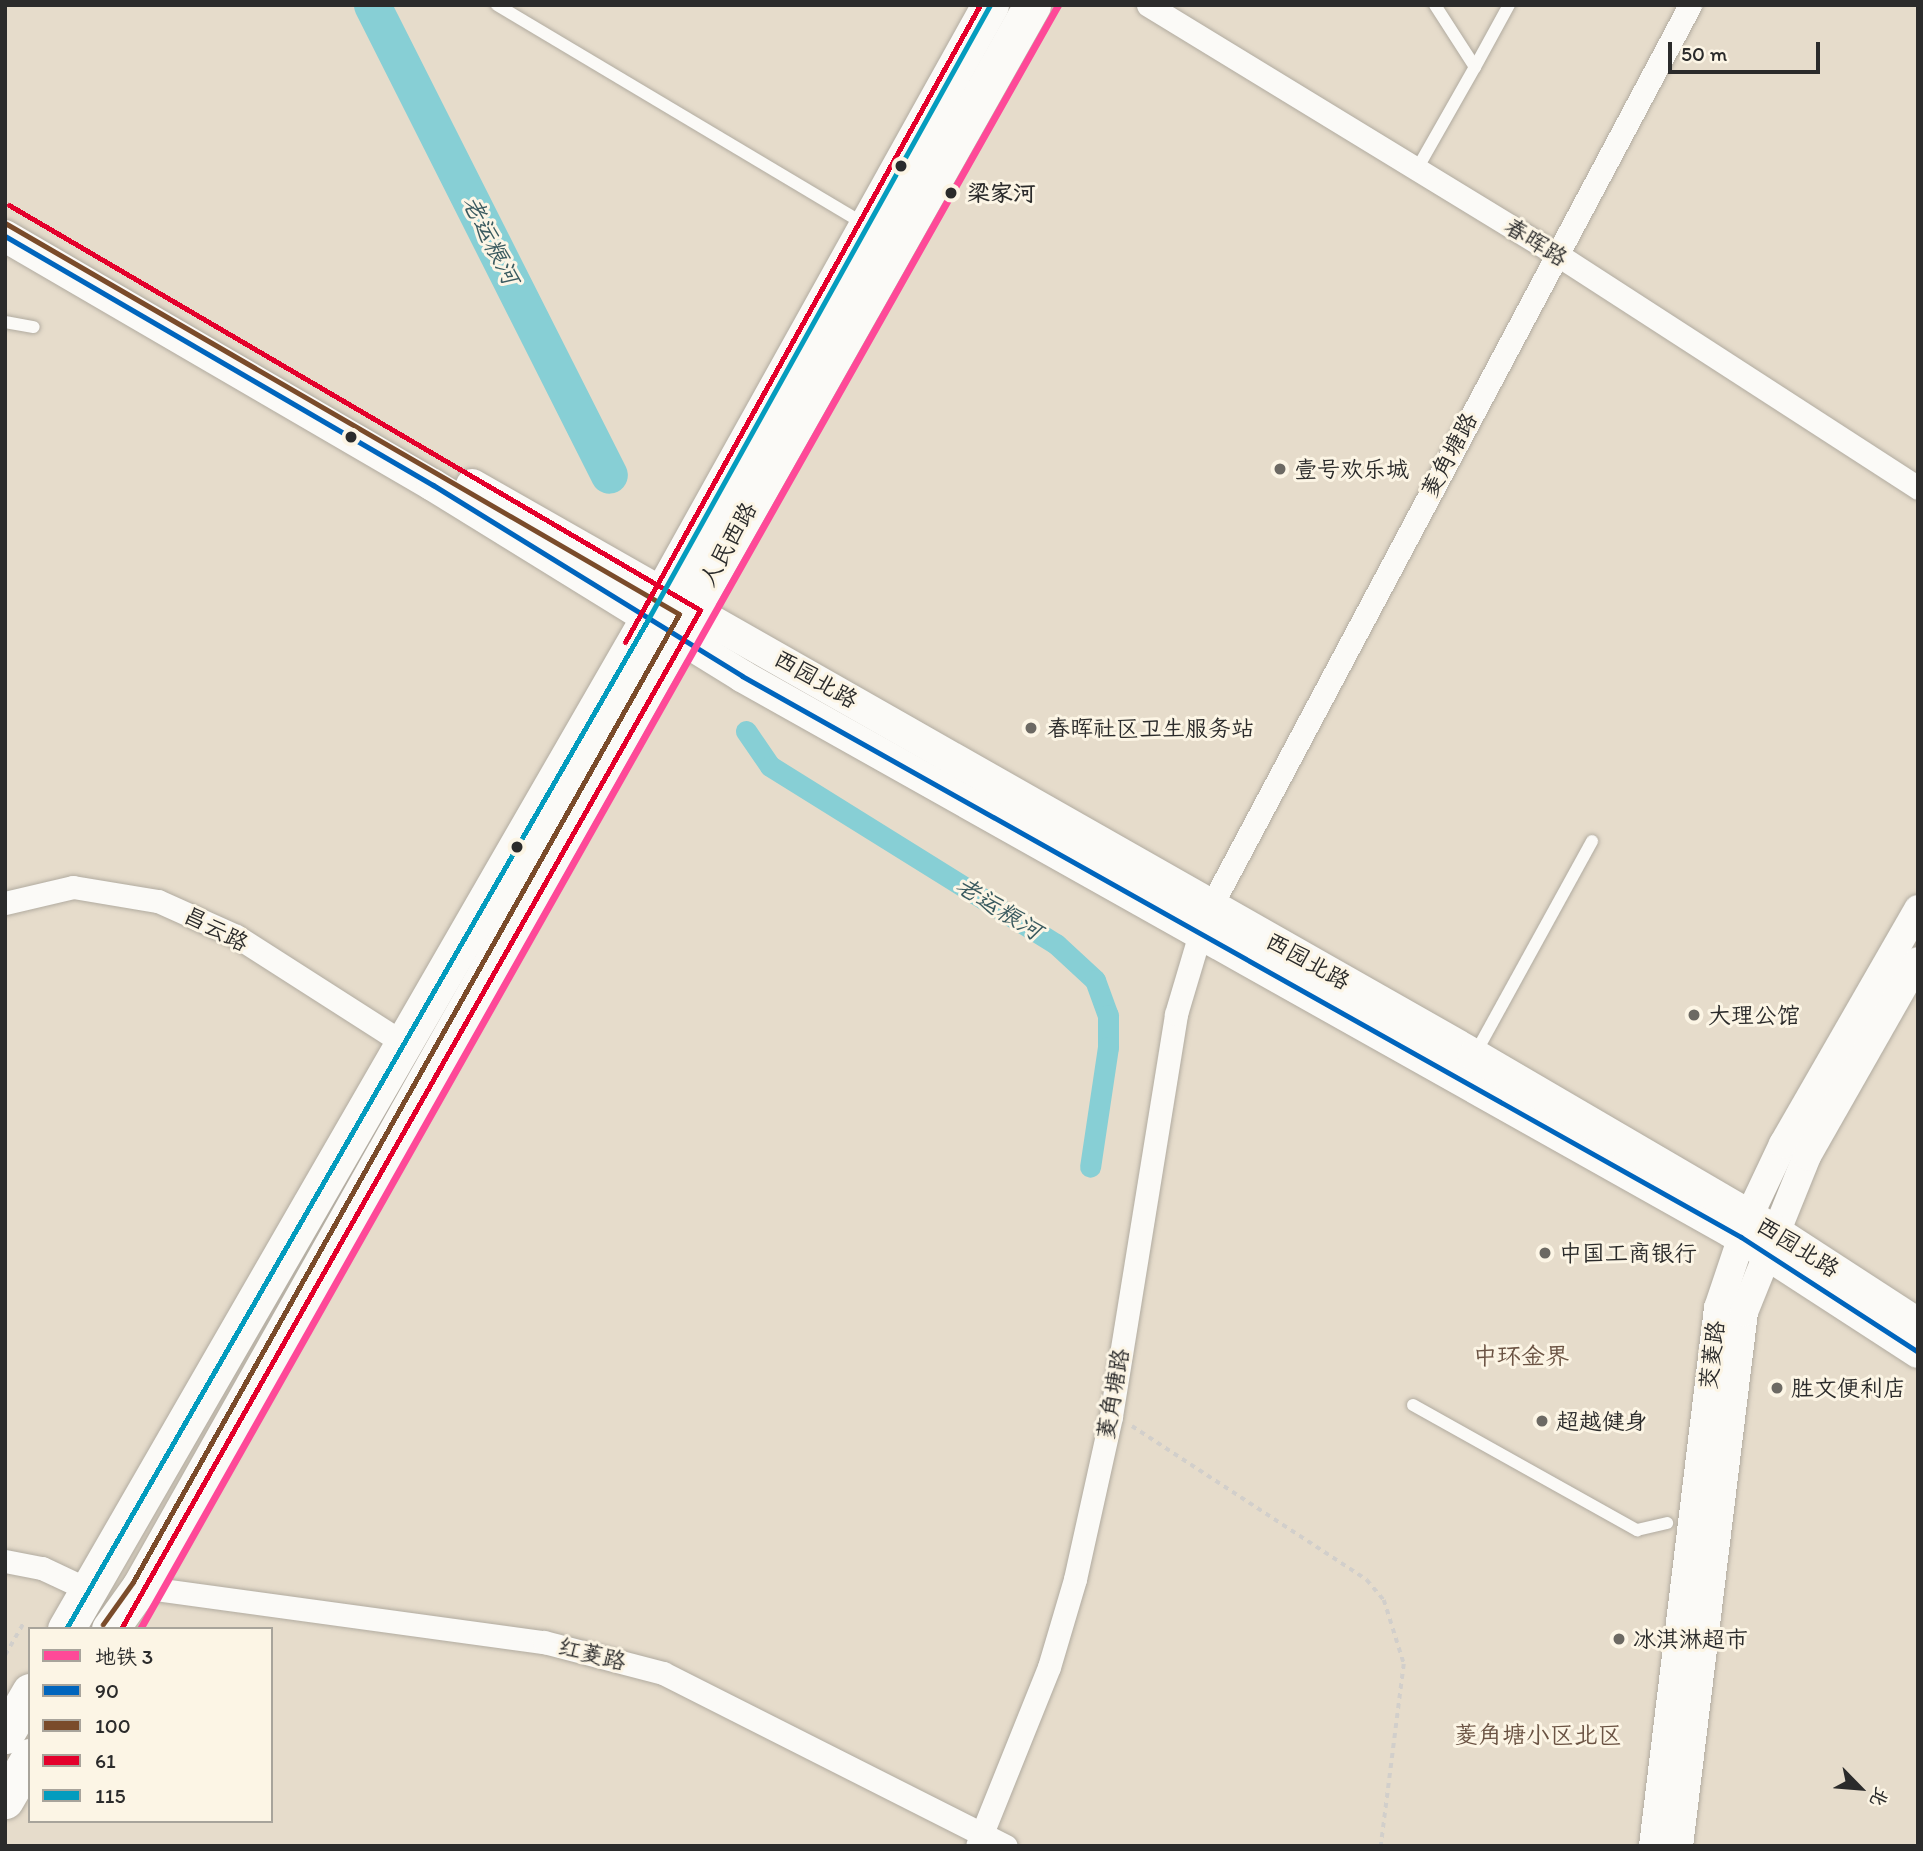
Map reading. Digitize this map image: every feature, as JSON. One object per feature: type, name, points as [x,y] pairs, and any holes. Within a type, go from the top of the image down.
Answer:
[{"type":"main road","name":"人民西路","points":[[111,1627],[140,1587],[669,616],[867,226],[990,5]]},
{"type":"main road","name":"人民西路","points":[[67,1627],[405,1044],[669,616],[1032,5]]},
{"type":"main road","points":[[5,213],[669,616]]},
{"type":"main road","points":[[5,236],[433,485],[669,616]]},
{"type":"main road","name":"西园北路","points":[[669,616],[1918,1324]]},
{"type":"main road","name":"西园北路","points":[[1206,918],[1475,1055],[1756,1234],[1918,1352]]},
{"type":"main road","points":[[5,1735],[28,1695]]},
{"type":"main road","points":[[5,1800],[28,1760]]},
{"type":"street","name":"春晖路","points":[[1148,5],[1555,253],[1918,488]]},
{"type":"street","name":"菱角塘路","points":[[979,1839],[1049,1667],[1111,1416],[1176,1014],[1206,918],[1555,253],[1690,5]]},
{"type":"street","name":"昌云路","points":[[5,903],[73,887],[158,901],[236,936],[405,1044]]},
{"type":"street","name":"茭菱路","points":[[1653,1846],[1718,1308],[1918,909]]},
{"type":"street","name":"茭菱路","points":[[1679,1846],[1744,1312],[1756,1234],[1807,1156],[1918,961]]},
{"type":"street","points":[[5,1561],[43,1568],[89,1590]]},
{"type":"street","name":"红菱路","points":[[140,1587],[544,1643],[643,1667],[979,1839],[1006,1846]]},
{"type":"lane","points":[[497,5],[867,226]]},
{"type":"lane","points":[[1435,5],[1475,67]]},
{"type":"lane","points":[[1417,169],[1508,5]]},
{"type":"lane","points":[[5,322],[34,327]]},
{"type":"lane","points":[[1475,1055],[1592,841]]},
{"type":"lane","points":[[1413,1405],[1637,1530],[1667,1523]]},
{"type":"path","points":[[1111,1416],[1212,1475],[1367,1580],[1384,1600],[1404,1664],[1381,1846]]},
{"type":"path","points":[[5,1655],[23,1624]]},
{"type":"waterway","name":"老运粮河","points":[[372,5],[609,475]]},
{"type":"waterway","name":"老运粮河","points":[[746,731],[770,766],[1056,944],[1095,980],[1108,1015],[1108,1047],[1090,1167]]},
{"type":"metro line","name":"3","points":[[141,1627],[1058,5]]},
{"type":"transit line","name":"61","points":[[625,642],[980,5]]},
{"type":"transit line","name":"115","points":[[67,1627],[647,621],[990,5]]},
{"type":"transit line","name":"61","points":[[9,205],[700,610],[122,1627]]},
{"type":"transit line","name":"100","points":[[5,223],[679,614],[133,1582],[103,1624]]},
{"type":"transit line","name":"90","points":[[5,236],[433,485],[742,676],[1741,1237],[1918,1352]]},
{"type":"place","name":"梁家河","points":[[951,193]]},
{"type":"place","name":"壹号欢乐城","points":[[1280,469]]},
{"type":"place","name":"春晖社区卫生服务站","points":[[1031,728]]},
{"type":"place","name":"大理公馆","points":[[1694,1015]]},
{"type":"place","name":"中国工商银行","points":[[1545,1253]]},
{"type":"place","name":"胜文便利店","points":[[1777,1388]]},
{"type":"place","name":"超越健身","points":[[1542,1421]]},
{"type":"place","name":"冰淇淋超市","points":[[1619,1639]]},
{"type":"district","name":"中环金界","points":[[1521,1356]]},
{"type":"district","name":"菱角塘小区北区","points":[[1538,1735]]}]
